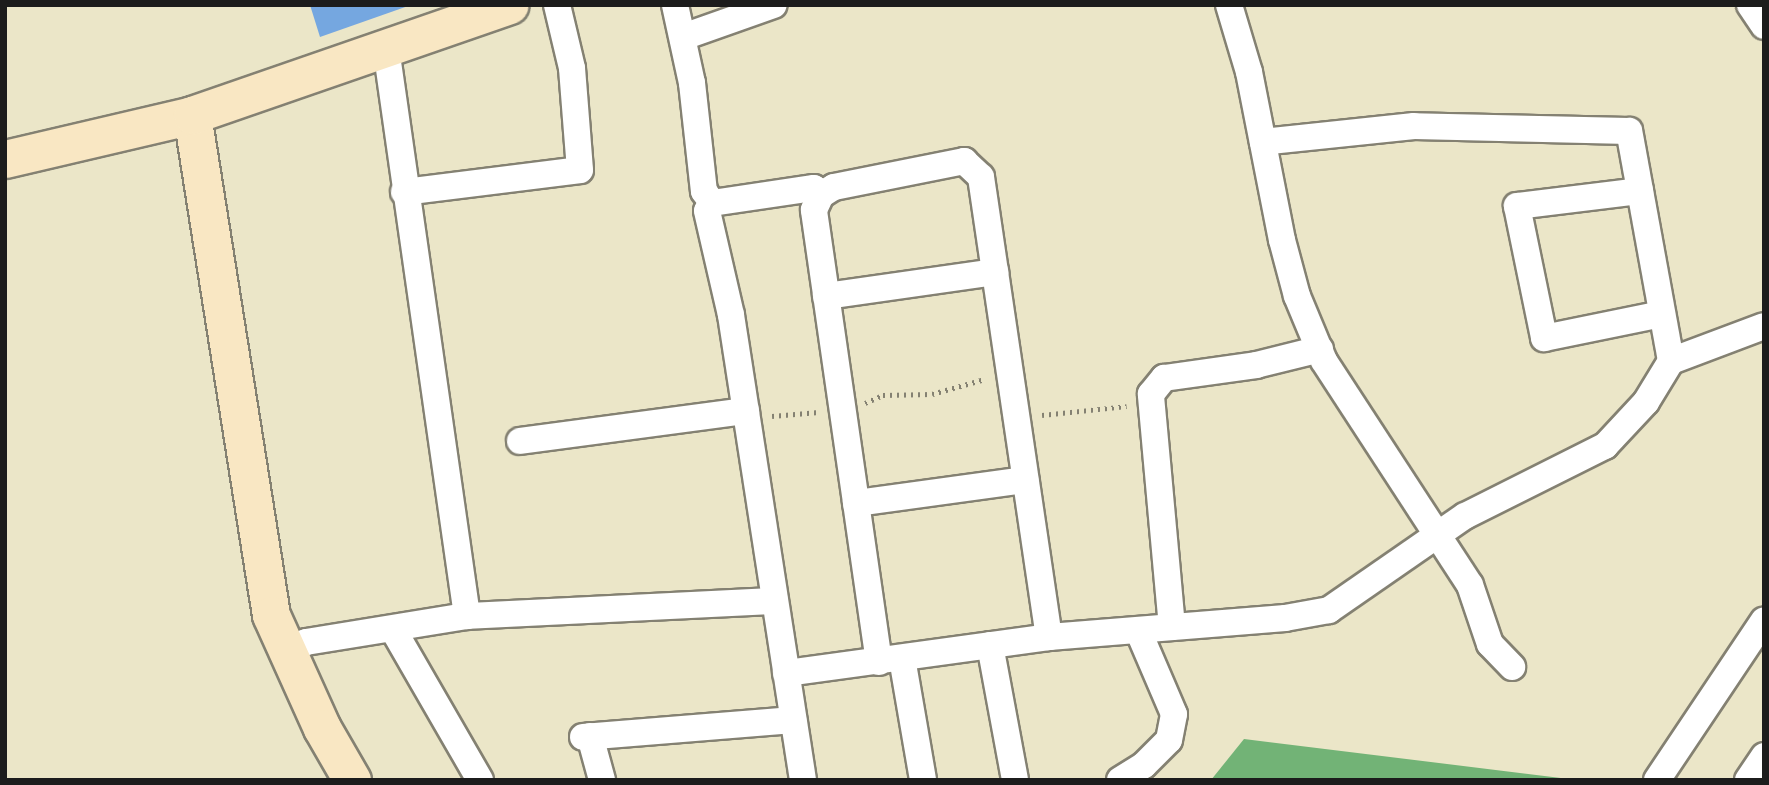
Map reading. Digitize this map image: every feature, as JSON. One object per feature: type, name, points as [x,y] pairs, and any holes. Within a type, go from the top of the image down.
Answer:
[{"type":"street","points":[[5,159],[192,115],[509,5]]},
{"type":"street","points":[[404,192],[580,170],[572,68],[557,5]]},
{"type":"street","points":[[675,5],[683,37],[704,191],[712,203]]},
{"type":"street","points":[[683,37],[774,5]]},
{"type":"street","points":[[1229,5],[1243,47],[1282,240],[1297,296],[1320,349],[1470,585],[1490,644],[1512,667]]},
{"type":"street","points":[[1749,5],[1764,26]]},
{"type":"street","points":[[386,48],[404,192],[467,616]]},
{"type":"street","points":[[192,115],[271,615],[322,728],[352,780]]},
{"type":"street","points":[[1263,142],[1414,126],[1629,131],[1671,361]]},
{"type":"street","points":[[923,780],[890,660],[856,503],[814,210],[821,195],[834,187],[964,161],[981,177],[1049,636]]},
{"type":"street","points":[[803,780],[732,315],[707,211],[712,203],[814,188],[821,195]]},
{"type":"street","points":[[1640,191],[1517,206],[1544,338],[1662,314]]},
{"type":"street","points":[[826,296],[995,271]]},
{"type":"street","points":[[786,673],[1049,636],[1172,627],[1329,610],[1465,516],[1605,446],[1646,402],[1671,361],[1764,326]]},
{"type":"street","points":[[1172,627],[1151,394],[1164,378],[1256,365],[1320,349]]},
{"type":"street","points":[[520,441],[746,414]]},
{"type":"street","points":[[856,503],[1026,480]]},
{"type":"street","points":[[287,649],[306,642],[394,631],[467,616],[775,601]]},
{"type":"street","points":[[1657,780],[1764,620]]},
{"type":"street","points":[[1120,780],[1144,765],[1169,740],[1174,713],[1138,630]]},
{"type":"street","points":[[394,631],[480,780]]},
{"type":"street","points":[[990,645],[1015,780]]},
{"type":"street","points":[[602,780],[587,737],[793,720]]},
{"type":"street","points":[[1748,780],[1764,756]]},
{"type":"path","points":[[746,414],[842,409],[883,395],[932,394],[978,380],[1011,378]]},
{"type":"path","points":[[1016,418],[1152,402]]},
{"type":"green space","points":[[1244,739],[1577,780],[1211,780]]},
{"type":"water","points":[[310,5],[411,5],[320,37]]}]
